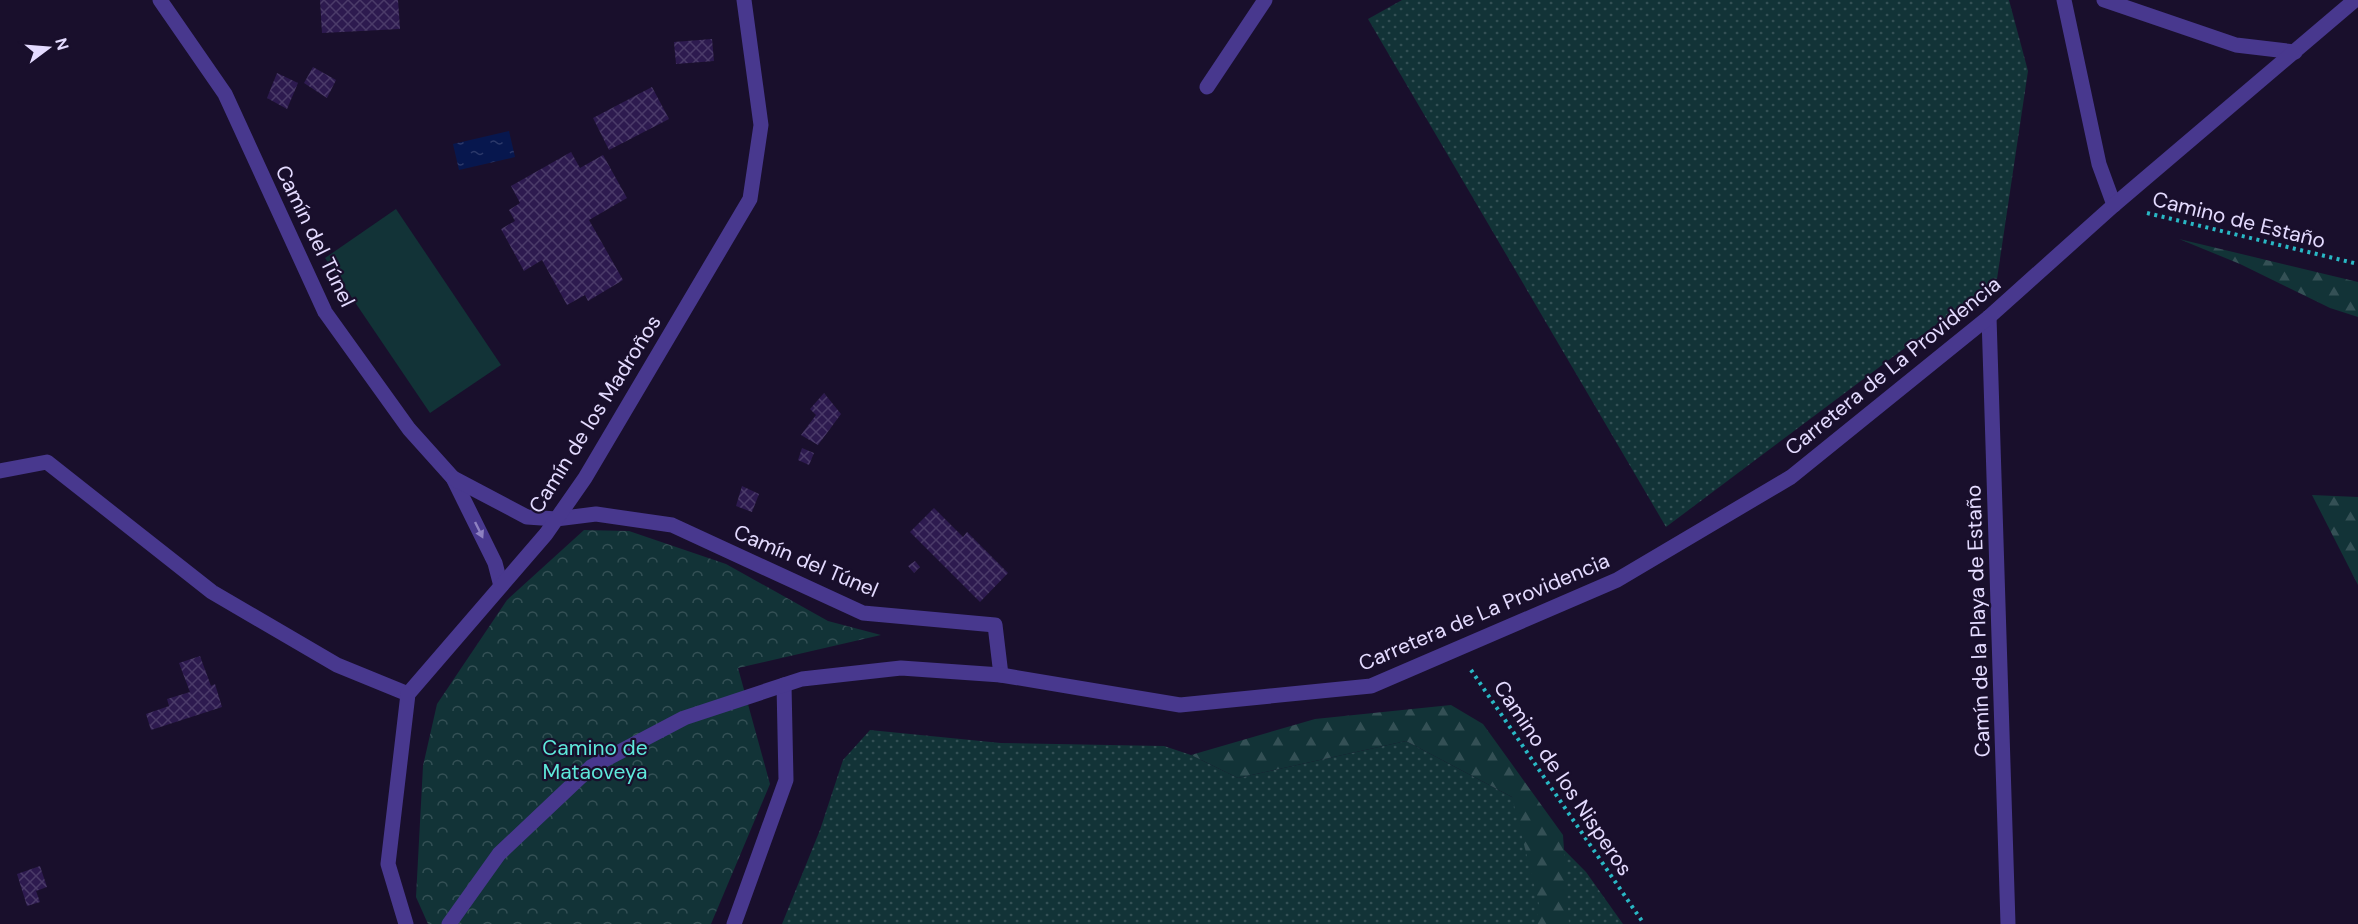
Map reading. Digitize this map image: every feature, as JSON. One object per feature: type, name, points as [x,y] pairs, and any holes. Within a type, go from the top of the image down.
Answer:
[{"type":"street","name":"Camín del Túnel","points":[[160,0],[225,94],[325,312],[409,429],[453,477]]},
{"type":"street","name":"Camín de los Madroños","points":[[408,694],[556,519],[585,478],[750,200],[761,125],[744,0]]},
{"type":"street","points":[[1207,87],[1265,0]]},
{"type":"street","points":[[2064,0],[2098,164],[2114,205]]},
{"type":"street","points":[[2104,0],[2236,45],[2295,52]]},
{"type":"street","name":"Carretera de La Providencia","points":[[449,924],[499,854],[591,767],[684,718],[802,679],[901,668],[1001,675],[1180,705],[1371,686],[1617,580],[1791,477],[1989,318],[2114,205],[2355,0]]},
{"type":"street","name":"Camín de la Playa de Estaño","points":[[1989,318],[2008,924]]},
{"type":"street","points":[[0,471],[47,462],[212,592],[337,665],[408,694],[388,864],[406,924]]},
{"type":"street","points":[[453,477],[527,517],[556,519]]},
{"type":"street","points":[[453,477],[495,563],[501,586]]},
{"type":"street","name":"Camín del Túnel","points":[[556,519],[596,514],[672,525],[863,614],[994,625],[1001,675]]},
{"type":"street","points":[[734,924],[786,780],[784,685]]},
{"type":"path","name":"Camino de Estaño","points":[[2114,205],[2358,264]]},
{"type":"path","name":"Camino de los Nisperos","points":[[1457,650],[1644,924]]},
{"type":"green space","points":[[1402,0],[2009,0],[2028,71],[1997,279],[1666,527],[1368,19]]},
{"type":"green space","points":[[396,209],[501,365],[430,413],[325,258]]},
{"type":"green space","points":[[2179,239],[2358,282],[2358,317],[2330,308],[2240,264]]},
{"type":"green space","points":[[2312,495],[2358,497],[2358,585]]},
{"type":"green space","name":"Camino de Mataoveya","points":[[584,530],[629,531],[726,564],[828,621],[881,635],[738,668],[770,784],[711,924],[428,924],[416,897],[423,766],[437,704],[507,600]]},
{"type":"green space","points":[[1451,705],[1483,724],[1563,835],[1569,924],[1534,924],[1540,908],[1512,797],[1406,741],[1238,778],[1191,755],[1315,719]]},
{"type":"green space","points":[[870,730],[1001,743],[1164,746],[1191,755],[1238,778],[1406,741],[1512,797],[1586,872],[1623,924],[782,924],[820,830],[843,760]]},
{"type":"water","points":[[509,131],[515,157],[459,170],[453,144]]},
{"type":"building","points":[[320,0],[398,0],[400,29],[322,33]]},
{"type":"building","points":[[712,39],[714,61],[676,64],[674,42]]},
{"type":"building","points":[[313,67],[336,80],[327,98],[304,83]]},
{"type":"building","points":[[277,73],[298,83],[287,109],[267,98]]},
{"type":"building","points":[[652,87],[669,119],[609,150],[593,118]]},
{"type":"building","points":[[571,152],[580,168],[603,155],[627,198],[589,220],[623,280],[588,301],[585,295],[567,305],[542,260],[524,271],[501,229],[515,221],[509,210],[520,203],[511,186]]},
{"type":"building","points":[[824,393],[841,414],[818,445],[801,435],[816,415],[810,409]]},
{"type":"building","points":[[802,448],[814,453],[809,465],[798,460]]},
{"type":"building","points":[[742,486],[759,494],[752,512],[736,506]]},
{"type":"building","points":[[934,508],[963,537],[967,532],[1008,573],[980,602],[910,532]]},
{"type":"building","points":[[915,561],[920,567],[914,573],[908,566]]},
{"type":"building","points":[[200,656],[211,686],[215,684],[222,707],[151,730],[146,714],[169,706],[167,699],[190,692],[179,663]]},
{"type":"building","points":[[40,866],[47,887],[36,891],[40,902],[27,906],[17,874]]}]
